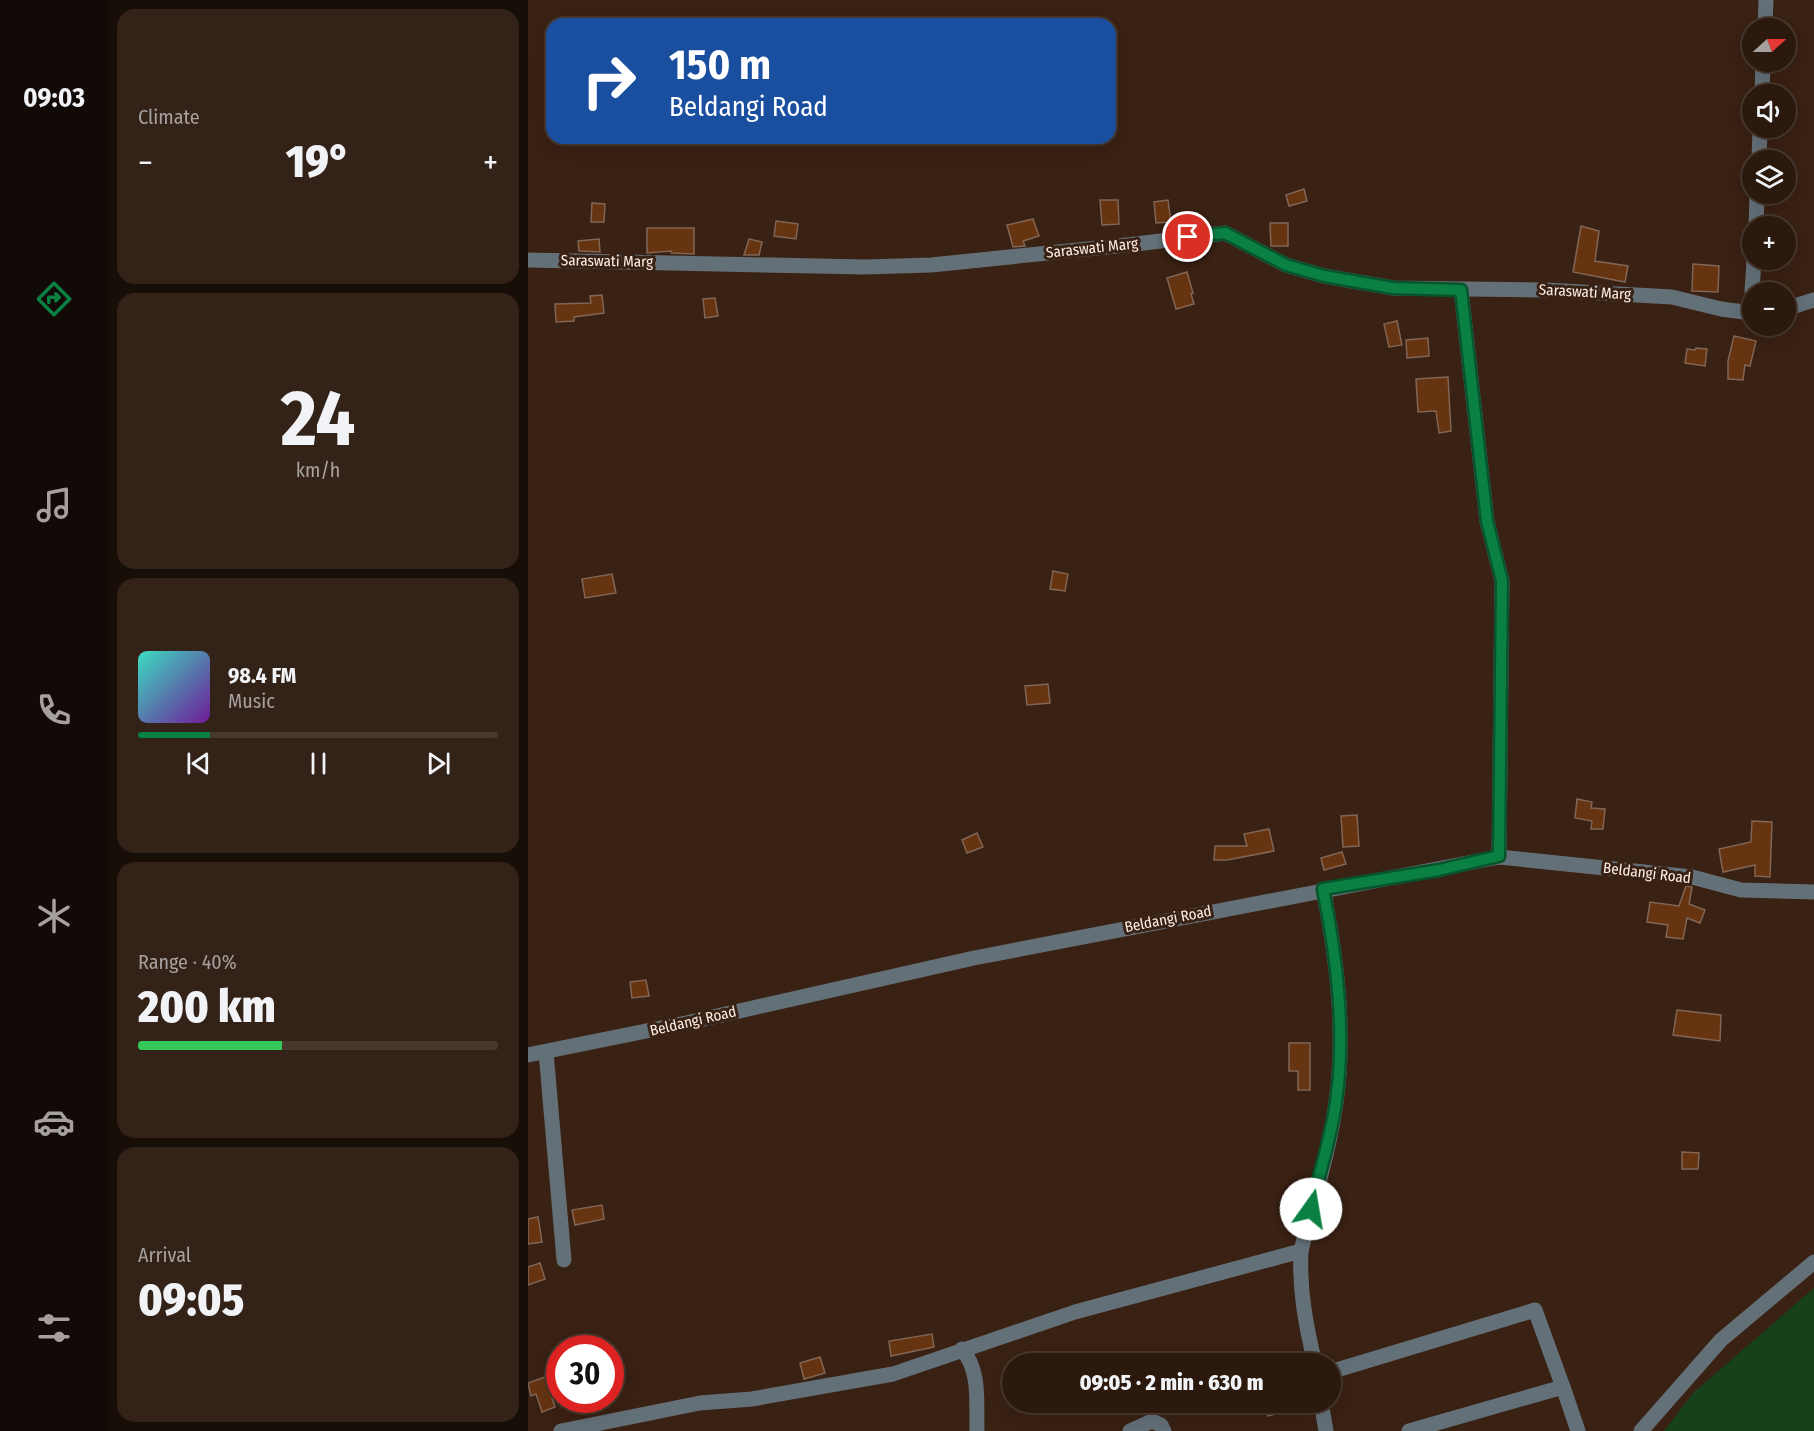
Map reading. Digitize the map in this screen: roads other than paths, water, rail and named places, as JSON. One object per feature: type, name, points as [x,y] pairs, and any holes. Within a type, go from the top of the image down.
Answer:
[{"type":"street","points":[[1765,18],[1766,0]]},
{"type":"street","name":"Saraswati Marg","points":[[528,260],[864,267],[931,265],[1225,233],[1286,265],[1324,276],[1393,288],[1568,291],[1672,297],[1742,312]]},
{"type":"street","points":[[1461,290],[1487,521],[1502,581],[1499,856]]},
{"type":"street","points":[[1796,306],[1814,300]]},
{"type":"street","name":"Beldangi Road","points":[[528,1054],[686,1023],[974,958],[1323,889],[1439,870],[1499,856],[1692,877],[1741,890],[1814,892]]},
{"type":"street","points":[[1313,1353],[1302,1305],[1301,1251],[1336,1105],[1338,1079],[1339,994],[1335,950],[1323,889]]},
{"type":"street","points":[[546,1052],[564,1260]]},
{"type":"street","points":[[561,1431],[700,1403],[752,1399],[893,1374],[1075,1312],[1301,1251]]},
{"type":"street","points":[[1641,1431],[1721,1340],[1814,1262]]},
{"type":"street","points":[[1341,1369],[1535,1310],[1578,1431]]},
{"type":"street","points":[[962,1349],[972,1361],[975,1376],[977,1431]]},
{"type":"street","points":[[1409,1431],[1563,1387]]},
{"type":"street","points":[[1324,1413],[1326,1431]]},
{"type":"street","points":[[1130,1431],[1152,1421],[1161,1425],[1164,1431]]}]
